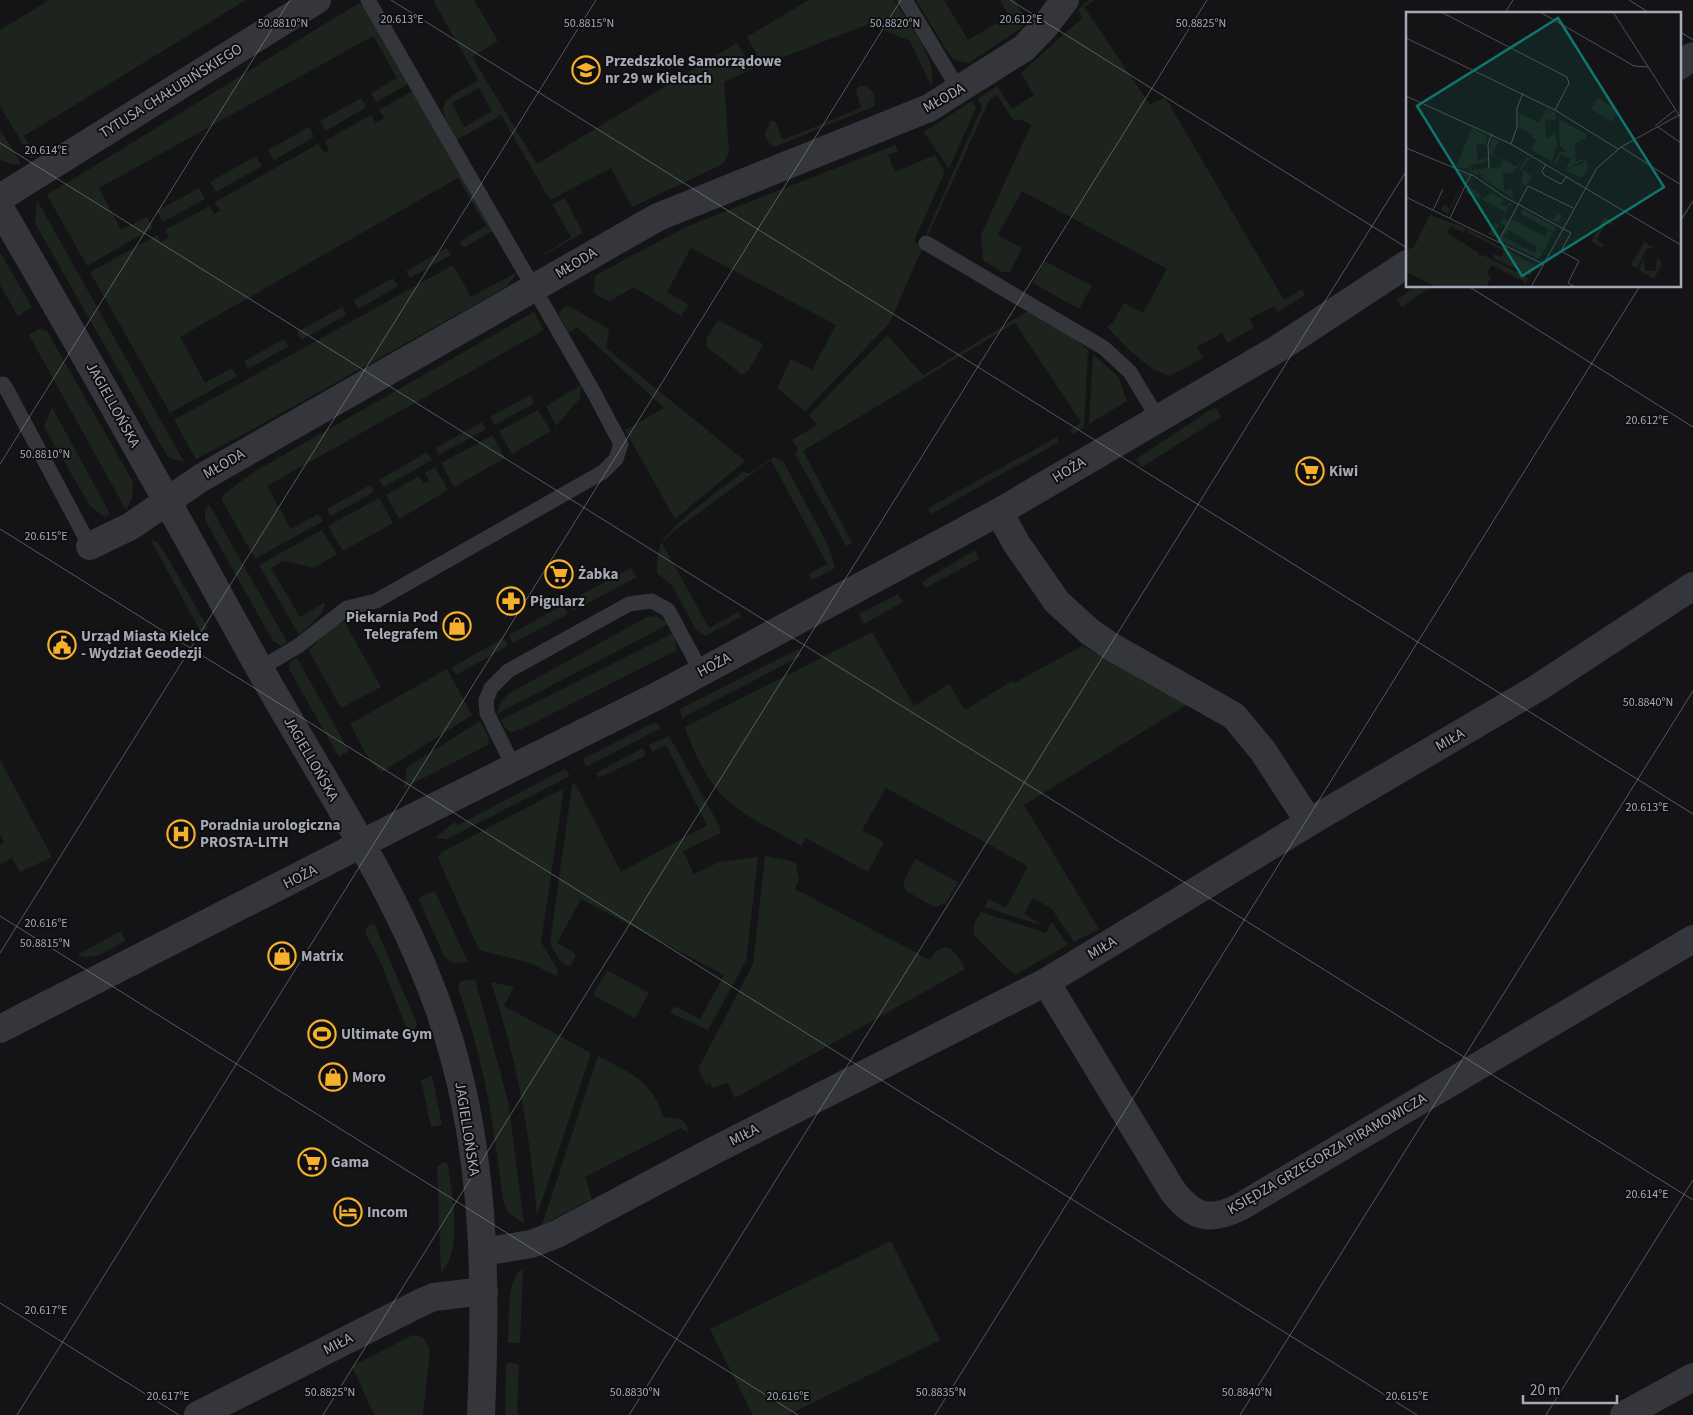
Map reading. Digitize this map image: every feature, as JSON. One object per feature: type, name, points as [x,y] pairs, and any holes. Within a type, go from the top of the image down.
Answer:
[{"type":"street","name":"TYTUSA CHAŁUBIŃSKIEGO","points":[[0,198],[317,0]]},
{"type":"street","name":"MŁODA","points":[[90,546],[131,526],[201,478],[665,213],[929,108],[1024,48],[1045,26],[1065,0]]},
{"type":"street","points":[[1680,65],[1693,56]]},
{"type":"street","name":"JAGIELLOŃSKA","points":[[0,208],[167,501],[260,669],[362,845],[412,940],[429,981],[455,1058],[472,1142],[483,1252],[481,1415]]},
{"type":"street","name":"HOŻA","points":[[0,1029],[514,769],[999,512],[1157,417],[1284,345],[1406,265]]},
{"type":"street","points":[[999,512],[1016,544],[1058,602],[1090,632],[1112,648],[1234,716],[1263,751],[1309,822]]},
{"type":"street","name":"MIŁA","points":[[483,1252],[531,1244],[557,1234],[712,1152],[1046,982],[1309,822],[1536,689],[1693,586]]},
{"type":"street","name":"KSIĘDZA GRZEGORZA PIRAMOWICZA","points":[[1046,982],[1172,1190],[1188,1208],[1200,1215],[1213,1217],[1226,1214],[1240,1207],[1693,939]]},
{"type":"street","name":"MIŁA","points":[[198,1415],[424,1301],[434,1297],[484,1291]]},
{"type":"street","points":[[1624,1415],[1693,1378]]},
{"type":"lane","points":[[260,669],[298,646],[344,610],[376,601],[603,472],[616,459],[621,444],[620,439],[368,0]]},
{"type":"lane","points":[[905,0],[959,90]]},
{"type":"lane","points":[[926,243],[1104,348],[1130,372],[1157,417]]},
{"type":"lane","points":[[0,386],[3,384],[7,390],[90,546]]},
{"type":"lane","points":[[514,769],[487,713],[486,700],[491,688],[508,671],[629,604],[652,601],[668,610],[701,671]]},
{"type":"shaded area","points":[[49,0],[246,0],[24,136],[36,155],[31,158],[0,106],[0,30]]},
{"type":"shaded area","points":[[433,0],[474,0],[498,41],[472,57],[537,164],[737,43],[753,69],[724,82],[729,151],[725,161],[719,166],[632,207],[611,168],[550,200],[501,115],[457,140],[449,126],[443,108],[449,98],[478,80]],"holes":[[[479,88],[492,111],[464,127],[452,103]]]},
{"type":"shaded area","points":[[809,0],[894,0],[914,30],[926,53],[931,65],[931,86],[910,41],[869,24],[763,65],[747,37]]},
{"type":"shaded area","points":[[916,0],[944,0],[968,40],[1009,16],[1000,0],[1015,0],[1026,21],[1021,28],[969,63],[955,60],[949,54]]},
{"type":"shaded area","points":[[1089,0],[1095,0],[1084,7],[1150,105],[1165,97],[1284,300],[1302,289],[1305,295],[1278,312],[1274,306],[1249,319],[1254,327],[1227,343],[1222,333],[1197,347],[1203,358],[1170,376],[1144,362],[1128,349],[1107,327],[1113,322],[1124,303],[1143,313],[1167,269],[1022,191],[998,235],[1022,248],[1010,272],[1002,272],[983,260],[981,235],[1031,125],[1022,120],[1013,120],[997,95],[990,99],[928,235],[926,234],[982,107],[978,99],[997,86],[1012,109],[1034,95],[1021,73],[1082,18],[1078,10]]},
{"type":"shaded area","points":[[359,3],[363,6],[408,84],[376,102],[371,93],[397,78],[373,36],[99,188],[121,230],[147,217],[153,228],[87,266],[47,195]]},
{"type":"shaded area","points":[[859,86],[866,86],[874,94],[875,106],[774,147],[768,142],[765,133],[771,121],[775,121],[783,140],[861,108],[856,90]]},
{"type":"shaded area","points":[[413,91],[493,231],[463,248],[459,242],[486,226],[458,178],[180,337],[205,383],[232,368],[237,376],[170,413],[90,272],[157,235],[161,242],[169,238],[165,230],[210,206],[214,214],[220,211],[215,202],[318,144],[324,153],[329,150],[325,141],[371,115],[376,123],[384,118],[379,110]]},
{"type":"shaded area","points":[[361,98],[366,107],[326,131],[320,121]]},
{"type":"shaded area","points":[[972,101],[976,108],[949,169],[924,132]]},
{"type":"shaded area","points":[[309,127],[314,137],[274,160],[268,150]]},
{"type":"shaded area","points":[[0,129],[21,164],[12,164],[0,160]]},
{"type":"shaded area","points":[[895,145],[898,151],[888,155],[895,172],[935,155],[945,172],[914,241],[923,247],[889,324],[805,411],[777,388],[791,359],[812,370],[836,325],[691,248],[667,292],[689,305],[681,316],[634,287],[610,301],[599,297],[593,292],[596,275],[688,226]]},
{"type":"shaded area","points":[[256,156],[262,166],[216,192],[210,182]]},
{"type":"shaded area","points":[[199,188],[205,199],[163,222],[157,211]]},
{"type":"shaded area","points":[[565,198],[583,233],[535,260],[571,237],[552,204]]},
{"type":"shaded area","points":[[37,200],[184,462],[168,457],[35,223]]},
{"type":"shaded area","points":[[447,248],[451,255],[410,278],[406,271]]},
{"type":"shaded area","points":[[0,252],[32,307],[18,316],[0,285]]},
{"type":"shaded area","points":[[1045,261],[1092,286],[1079,309],[1033,283]]},
{"type":"shaded area","points":[[453,265],[471,297],[515,273],[515,276],[506,287],[246,433],[196,459],[174,420]]},
{"type":"shaded area","points":[[393,278],[398,286],[358,309],[354,300]]},
{"type":"shaded area","points":[[1413,288],[1429,288],[1402,307],[1397,300]]},
{"type":"shaded area","points":[[569,306],[609,329],[606,348],[745,461],[675,519],[625,430],[664,408],[577,327],[569,333],[559,315],[562,308]]},
{"type":"shaded area","points":[[342,307],[346,315],[301,340],[297,332]]},
{"type":"shaded area","points":[[534,312],[544,330],[267,486],[291,529],[318,514],[323,521],[255,559],[222,500],[223,495],[252,473]]},
{"type":"shaded area","points":[[1026,312],[1030,312],[1073,337],[1088,350],[1084,427],[1073,434],[1070,430],[1081,422],[1015,323],[803,451],[851,541],[854,542],[846,546],[795,454],[798,449],[792,440],[817,425],[809,415],[887,335],[923,375]]},
{"type":"shaded area","points":[[718,320],[763,344],[749,370],[742,375],[706,346],[707,338]]},
{"type":"shaded area","points":[[39,329],[47,331],[133,482],[132,498],[126,510],[29,335]]},
{"type":"shaded area","points":[[284,339],[289,346],[248,369],[244,361]]},
{"type":"shaded area","points":[[1093,354],[1119,378],[1127,401],[1089,424]]},
{"type":"shaded area","points":[[581,385],[580,398],[556,426],[546,406]]},
{"type":"shaded area","points":[[530,395],[534,403],[495,425],[490,417]]},
{"type":"shaded area","points":[[52,407],[110,514],[105,517],[90,506],[44,427]]},
{"type":"shaded area","points":[[1215,407],[1221,417],[1142,467],[1136,459]]},
{"type":"shaded area","points":[[538,410],[551,431],[512,454],[499,431]]},
{"type":"shaded area","points":[[482,422],[486,429],[439,455],[436,448]]},
{"type":"shaded area","points":[[493,435],[505,458],[454,487],[441,463]]},
{"type":"shaded area","points":[[1057,437],[1059,442],[931,514],[928,508]]},
{"type":"shaded area","points":[[427,452],[432,460],[384,487],[379,480]]},
{"type":"shaded area","points":[[774,457],[783,461],[828,545],[835,568],[812,580],[809,574],[827,564],[771,460],[674,531],[662,543],[709,628],[738,612],[741,617],[705,636],[696,630],[672,585],[657,573],[660,546],[665,538],[674,528],[710,497],[743,472],[750,473]]},
{"type":"shaded area","points":[[435,467],[448,490],[399,519],[386,495],[419,476],[423,484],[429,481],[425,473]]},
{"type":"shaded area","points":[[370,485],[374,492],[331,516],[327,509]]},
{"type":"shaded area","points":[[379,498],[393,523],[343,551],[328,526]]},
{"type":"shaded area","points":[[209,504],[287,642],[281,646],[273,641],[205,520],[205,509]]},
{"type":"shaded area","points":[[322,530],[337,554],[314,568],[283,561],[271,568],[300,617],[324,603],[325,605],[322,613],[299,635],[259,565]]},
{"type":"shaded area","points":[[150,539],[157,542],[165,553],[208,628],[201,632]]},
{"type":"shaded area","points":[[975,550],[979,559],[926,588],[922,582]]},
{"type":"shaded area","points":[[631,568],[637,577],[573,611],[568,602]]},
{"type":"shaded area","points":[[898,594],[903,602],[864,624],[859,614]]},
{"type":"shaded area","points":[[563,605],[568,614],[513,643],[509,635]]},
{"type":"shaded area","points":[[656,616],[669,624],[497,714],[501,702],[508,694],[647,617]]},
{"type":"shaded area","points":[[342,618],[381,687],[341,708],[309,651],[331,626]]},
{"type":"shaded area","points":[[872,632],[914,706],[949,684],[965,710],[1012,681],[1014,683],[1082,646],[1188,704],[1024,805],[1099,929],[1074,942],[1052,909],[1033,898],[1024,914],[1044,926],[984,907],[989,899],[1006,908],[1028,866],[886,788],[862,830],[884,842],[868,872],[806,838],[801,846],[742,812],[719,792],[696,755],[685,727]]},
{"type":"shaded area","points":[[673,633],[677,650],[522,729],[511,732],[505,728],[501,720]]},
{"type":"shaded area","points":[[504,638],[508,646],[456,675],[452,667]]},
{"type":"shaded area","points":[[798,649],[801,656],[682,718],[680,709]]},
{"type":"shaded area","points":[[297,658],[349,751],[339,757],[289,669],[290,662]]},
{"type":"shaded area","points":[[447,669],[472,715],[382,772],[368,757],[350,724]]},
{"type":"shaded area","points":[[480,721],[489,738],[488,745],[404,788],[407,767]]},
{"type":"shaded area","points":[[655,722],[661,728],[586,767],[583,759]]},
{"type":"shaded area","points":[[669,736],[720,827],[721,833],[683,851],[694,874],[719,862],[758,857],[746,961],[708,1030],[670,1013],[674,1006],[700,1019],[724,975],[581,899],[557,943],[576,954],[570,967],[560,961],[550,943],[572,785],[575,783],[621,872],[707,825],[666,745],[652,752],[649,745]]},
{"type":"shaded area","points":[[643,748],[646,755],[599,778],[596,773]]},
{"type":"shaded area","points":[[0,760],[52,857],[20,872],[12,858],[0,864],[0,845],[4,842],[0,834]]},
{"type":"shaded area","points":[[565,769],[570,776],[447,839],[435,838],[455,822],[458,825]]},
{"type":"shaded area","points":[[564,788],[541,942],[558,970],[557,975],[555,975],[527,962],[479,950],[438,858],[442,852]]},
{"type":"shaded area","points":[[765,856],[791,861],[796,864],[799,880],[795,889],[930,960],[940,949],[949,949],[958,957],[965,969],[735,1098],[728,1083],[713,1088],[710,1083],[706,1084],[698,1069],[753,964]]},
{"type":"shaded area","points":[[915,859],[958,882],[946,903],[935,907],[906,891],[903,883]]},
{"type":"shaded area","points":[[435,891],[468,962],[453,963],[445,958],[418,898]]},
{"type":"shaded area","points":[[981,912],[1046,933],[1052,922],[1068,945],[1015,975],[974,935],[974,923]]},
{"type":"shaded area","points":[[374,923],[417,1024],[415,1029],[408,1032],[380,961],[365,933],[368,926]]},
{"type":"shaded area","points":[[121,931],[125,941],[108,951],[90,957],[77,955]]},
{"type":"shaded area","points":[[607,970],[649,993],[635,1018],[593,995]]},
{"type":"shaded area","points":[[475,979],[508,1101],[524,1224],[507,1211],[503,1201],[487,1093],[475,1041],[458,987],[461,981]]},
{"type":"shaded area","points":[[491,982],[514,987],[504,1006],[591,1053],[537,1215],[531,1155],[521,1097],[508,1040]]},
{"type":"shaded area","points":[[598,1056],[638,1079],[653,1094],[659,1104],[663,1117],[681,1119],[687,1125],[688,1133],[681,1128],[585,1177],[592,1199],[542,1225]]},
{"type":"shaded area","points":[[432,1075],[442,1125],[431,1127],[421,1080]]},
{"type":"shaded area","points":[[443,1162],[448,1165],[452,1191],[454,1237],[448,1263],[441,1273],[437,1167]]},
{"type":"shaded area","points":[[891,1241],[940,1340],[788,1415],[753,1415],[710,1329]]},
{"type":"shaded area","points":[[523,1268],[520,1343],[508,1343],[513,1281],[517,1273]]},
{"type":"shaded area","points":[[413,1335],[423,1337],[430,1349],[423,1415],[374,1415],[352,1366]]},
{"type":"shaded area","points":[[509,1362],[519,1365],[517,1415],[505,1415],[506,1365]]},
{"type":"place","name":"Przedszkole Samorządowe nr 29 w Kielcach","points":[[586,70]]},
{"type":"place","name":"Kiwi","points":[[1310,471]]},
{"type":"place","name":"Żabka","points":[[559,574]]},
{"type":"place","name":"Pigularz","points":[[511,601]]},
{"type":"place","name":"Piekarnia Pod Telegrafem","points":[[457,626]]},
{"type":"place","name":"Urząd Miasta Kielce - Wydział Geodezji","points":[[62,645]]},
{"type":"place","name":"Poradnia urologiczna PROSTA-LITH","points":[[181,834]]},
{"type":"place","name":"Matrix","points":[[282,956]]},
{"type":"place","name":"Ultimate Gym","points":[[322,1034]]},
{"type":"place","name":"Moro","points":[[333,1077]]},
{"type":"place","name":"Gama","points":[[312,1162]]},
{"type":"place","name":"Incom","points":[[348,1212]]}]
